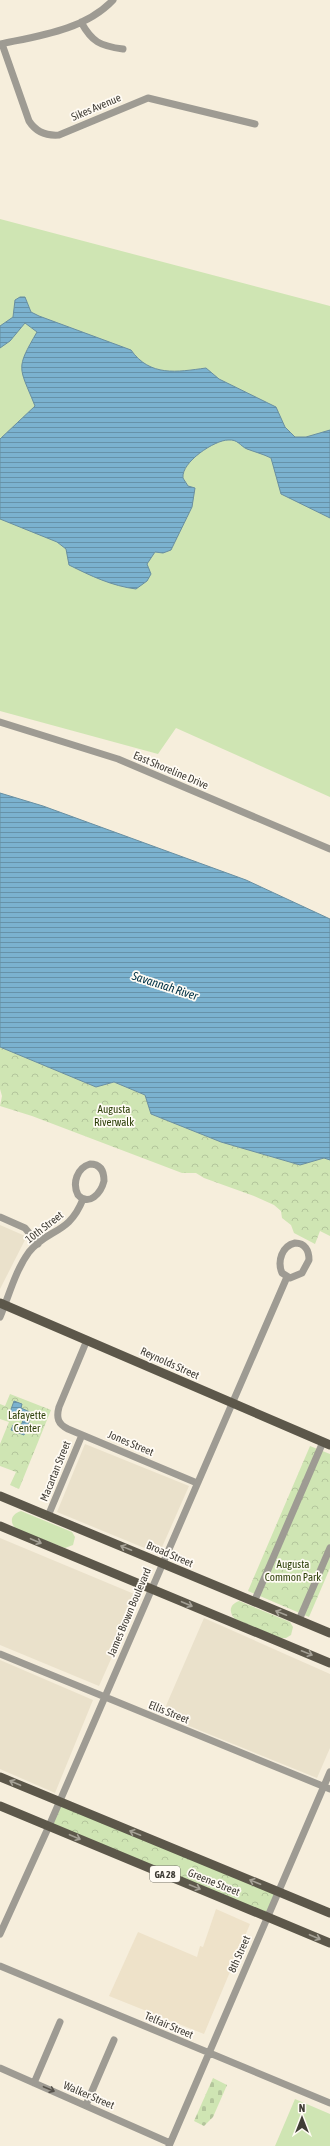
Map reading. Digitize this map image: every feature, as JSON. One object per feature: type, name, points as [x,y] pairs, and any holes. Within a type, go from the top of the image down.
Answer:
[{"type":"main road","name":"Reynolds Street","points":[[2,1304],[326,1443]]},
{"type":"main road","name":"Broad Street","points":[[0,1496],[330,1633]]},
{"type":"main road","points":[[0,1526],[330,1663]]},
{"type":"main road","name":"Greene Street","points":[[0,1777],[330,1913]]},
{"type":"main road","name":"Greene Street","points":[[0,1806],[330,1943]]},
{"type":"street","points":[[1,44],[55,31],[81,22],[101,11],[113,0]]},
{"type":"street","points":[[81,22],[93,40],[102,45],[123,49]]},
{"type":"street","name":"Sikes Avenue","points":[[1,44],[29,121],[36,130],[46,135],[59,135],[148,98],[255,124]]},
{"type":"street","name":"East Shoreline Drive","points":[[0,722],[118,759],[330,849]]},
{"type":"street","points":[[97,1165],[104,1175],[102,1187],[92,1198],[83,1199],[76,1192],[76,1177],[84,1166],[97,1165]]},
{"type":"street","name":"10th Street","points":[[0,1317],[2,1304],[21,1264],[38,1244],[66,1225],[75,1215],[83,1199]]},
{"type":"street","points":[[0,1216],[25,1228],[38,1244]]},
{"type":"street","points":[[301,1243],[306,1247],[309,1253],[307,1266],[297,1277],[287,1277],[280,1267],[281,1255],[289,1245],[301,1243]]},
{"type":"street","name":"James Brown Boulevard","points":[[0,1934],[49,1826],[287,1277]]},
{"type":"street","name":"Jones Street","points":[[87,1340],[59,1407],[58,1421],[63,1427],[197,1483]]},
{"type":"street","name":"Macartan Street","points":[[48,1516],[82,1435]]},
{"type":"street","points":[[254,1602],[326,1443]]},
{"type":"street","points":[[299,1620],[330,1548]]},
{"type":"street","name":"Ellis Street","points":[[0,1654],[327,1788]]},
{"type":"street","name":"8th Street","points":[[169,2144],[278,1892],[327,1788],[330,1772]]},
{"type":"street","name":"Telfair Street","points":[[0,1966],[330,2104]]},
{"type":"street","points":[[34,2083],[60,2022]]},
{"type":"street","points":[[86,2105],[114,2040]]},
{"type":"street","name":"Walker Street","points":[[0,2068],[86,2105],[169,2144]]},
{"type":"shaded area","points":[[0,1225],[23,1235],[26,1238],[0,1289]]},
{"type":"shaded area","points":[[85,1444],[189,1486],[159,1554],[57,1512]]},
{"type":"shaded area","points":[[0,1538],[139,1596],[99,1686],[0,1645]]},
{"type":"shaded area","points":[[204,1618],[330,1674],[330,1748],[317,1778],[162,1715]]},
{"type":"shaded area","points":[[0,1660],[93,1700],[55,1793],[0,1769]]},
{"type":"shaded area","points":[[216,1909],[250,1924],[204,2034],[109,1996],[138,1932],[197,1957],[200,1946],[203,1947]]},
{"type":"green space","points":[[0,219],[330,306],[330,797],[176,728],[158,754],[0,711]]},
{"type":"green space","name":"Augusta Riverwalk","points":[[0,1047],[96,1087],[114,1082],[145,1095],[151,1114],[221,1142],[300,1165],[324,1158],[330,1160],[330,1236],[320,1231],[315,1244],[294,1233],[291,1225],[282,1218],[281,1211],[274,1205],[254,1196],[204,1178],[196,1173],[182,1173],[32,1116],[0,1106],[2,1096],[0,1089]]},
{"type":"green space","name":"Lafayette Center","points":[[10,1394],[51,1410],[19,1489],[10,1485],[16,1472],[0,1466],[0,1444],[9,1422],[0,1419],[0,1404],[5,1406]]},
{"type":"green space","name":"Augusta Common Park","points":[[310,1446],[330,1454],[330,1568],[309,1617],[248,1591]]},
{"type":"green space","points":[[21,1511],[72,1532],[75,1537],[73,1545],[65,1548],[16,1529],[12,1524],[12,1518],[15,1514]]},
{"type":"green space","points":[[239,1601],[290,1622],[293,1627],[291,1635],[286,1638],[280,1638],[235,1619],[231,1614],[231,1608],[236,1602]]},
{"type":"green space","points":[[59,1802],[278,1892],[267,1917],[49,1826]]},
{"type":"green space","points":[[213,2078],[227,2085],[213,2117],[204,2126],[194,2121]]},
{"type":"green space","points":[[295,2099],[330,2114],[330,2146],[275,2146]]},
{"type":"water","points":[[20,297],[25,297],[31,312],[131,350],[138,359],[155,369],[165,371],[185,371],[206,368],[219,379],[276,407],[285,427],[295,437],[306,437],[330,430],[330,518],[281,494],[271,458],[247,449],[237,442],[228,440],[222,441],[208,448],[187,465],[183,478],[188,486],[195,488],[192,507],[171,550],[163,553],[155,552],[147,564],[151,574],[147,581],[136,589],[110,583],[69,565],[66,549],[57,542],[0,519],[0,439],[35,406],[25,383],[22,362],[37,332],[25,323],[10,341],[0,348],[0,326],[13,317],[15,300]]},
{"type":"water","name":"Savannah River","points":[[0,793],[43,806],[246,880],[330,919],[330,1160],[324,1158],[300,1165],[221,1142],[151,1114],[145,1095],[114,1082],[96,1087],[0,1047]]},
{"type":"water","points":[[14,1401],[22,1404],[21,1408],[39,1416],[38,1420],[31,1417],[24,1435],[11,1430],[13,1425],[20,1428],[24,1418],[10,1412]]}]
